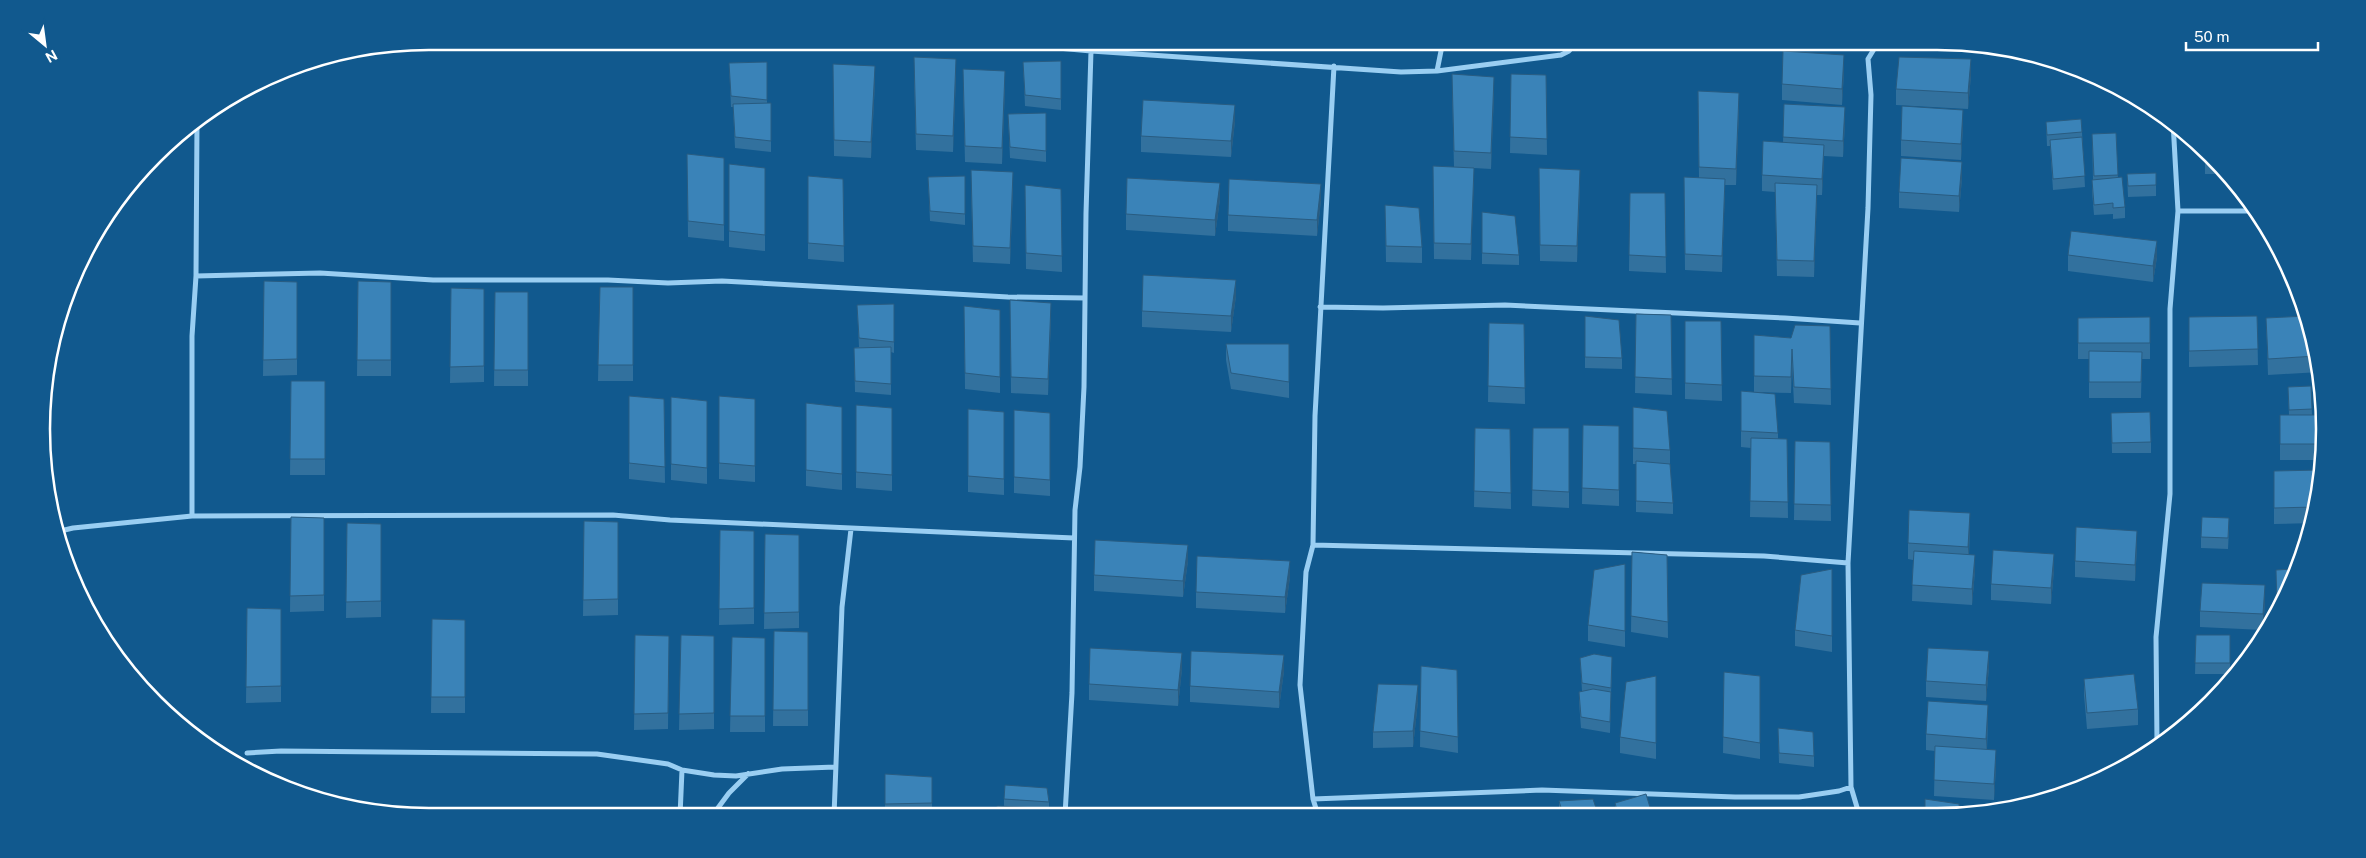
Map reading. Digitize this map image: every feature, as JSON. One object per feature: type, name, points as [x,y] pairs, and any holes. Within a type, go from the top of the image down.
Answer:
[{"type":"street","points":[[1080,50],[1401,72],[1437,70],[1560,55],[1570,50]]},
{"type":"street","points":[[1437,70],[1441,50]]},
{"type":"street","points":[[1857,808],[1850,787],[1848,563],[1870,156],[1871,96],[1868,59],[1873,50]]},
{"type":"street","points":[[1065,808],[1072,693],[1074,538],[1084,387],[1091,51]]},
{"type":"street","points":[[1316,808],[1313,799],[1300,685],[1306,572],[1313,545],[1315,416],[1334,66]]},
{"type":"street","points":[[192,516],[192,336],[196,276],[197,129]]},
{"type":"street","points":[[2157,738],[2156,637],[2170,494],[2170,309],[2178,211],[2174,133]]},
{"type":"street","points":[[2178,211],[2247,211]]},
{"type":"street","points":[[196,276],[320,274],[433,280],[608,280],[668,283],[722,281],[1008,297],[1085,298]]},
{"type":"street","points":[[1320,307],[1401,308],[1505,305],[1860,323]]},
{"type":"street","points":[[64,530],[192,516],[613,514],[670,520],[1074,538]]},
{"type":"street","points":[[834,808],[842,607],[851,529]]},
{"type":"street","points":[[1313,545],[1764,556],[1848,563]]},
{"type":"street","points":[[247,753],[281,751],[598,754],[668,764],[682,770],[714,775],[749,774],[782,769],[835,767]]},
{"type":"street","points":[[680,808],[682,770]]},
{"type":"street","points":[[718,808],[728,793],[749,774]]},
{"type":"street","points":[[1313,799],[1542,790],[1736,797],[1799,797],[1839,791],[1850,787]]},
{"type":"building","points":[[1783,51],[1844,55],[1842,89],[1782,84]]},
{"type":"building","points":[[914,57],[956,59],[953,136],[916,134]]},
{"type":"building","points":[[1899,57],[1971,59],[1968,93],[1896,89]]},
{"type":"building","points":[[1061,61],[1061,99],[1025,95],[1023,62]]},
{"type":"building","points":[[767,62],[767,100],[731,96],[729,63]]},
{"type":"building","points":[[833,64],[875,66],[871,142],[834,140]]},
{"type":"building","points":[[963,69],[1005,71],[1002,148],[965,146]]},
{"type":"building","points":[[1452,74],[1494,77],[1491,153],[1454,151]]},
{"type":"building","points":[[1511,74],[1546,75],[1547,139],[1510,137]]},
{"type":"building","points":[[1698,91],[1739,93],[1736,169],[1699,167]]},
{"type":"building","points":[[1143,100],[1235,105],[1231,141],[1141,136]]},
{"type":"building","points":[[771,103],[771,141],[735,137],[733,104]]},
{"type":"building","points":[[1784,104],[1845,107],[1843,141],[1783,137]]},
{"type":"building","points":[[1902,106],[1963,110],[1961,144],[1901,140]]},
{"type":"building","points":[[1046,113],[1046,151],[1010,147],[1008,114]]},
{"type":"building","points":[[2081,119],[2082,132],[2047,135],[2046,122]]},
{"type":"building","points":[[2116,133],[2118,175],[2094,176],[2092,134]]},
{"type":"building","points":[[2082,137],[2085,176],[2053,179],[2050,140]]},
{"type":"building","points":[[1763,141],[1824,145],[1822,179],[1762,175]]},
{"type":"building","points":[[687,154],[724,158],[724,225],[688,221]]},
{"type":"building","points":[[1901,158],[1962,162],[1959,196],[1899,192]]},
{"type":"building","points":[[729,164],[765,168],[765,235],[729,231]]},
{"type":"building","points":[[1433,166],[1474,168],[1471,244],[1434,243]]},
{"type":"building","points":[[1539,168],[1580,170],[1577,246],[1540,245]]},
{"type":"building","points":[[971,170],[1013,172],[1010,248],[973,246]]},
{"type":"building","points":[[2156,173],[2156,185],[2128,186],[2127,174]]},
{"type":"building","points":[[808,176],[843,179],[844,246],[808,243]]},
{"type":"building","points":[[965,176],[965,214],[930,211],[928,177]]},
{"type":"building","points":[[1684,177],[1725,179],[1722,256],[1685,254]]},
{"type":"building","points":[[2122,177],[2125,207],[2113,208],[2113,203],[2094,205],[2092,180]]},
{"type":"building","points":[[1127,178],[1220,183],[1215,220],[1126,214]]},
{"type":"building","points":[[1229,179],[1321,184],[1317,220],[1228,215]]},
{"type":"building","points":[[1775,183],[1817,185],[1814,261],[1777,260]]},
{"type":"building","points":[[1025,185],[1061,189],[1062,256],[1026,253]]},
{"type":"building","points":[[1630,193],[1665,193],[1666,257],[1629,255]]},
{"type":"building","points":[[1385,205],[1419,208],[1422,247],[1386,246]]},
{"type":"building","points":[[1482,212],[1515,216],[1519,255],[1482,253]]},
{"type":"building","points":[[2071,231],[2157,241],[2153,266],[2068,255]]},
{"type":"building","points":[[1143,275],[1236,280],[1231,316],[1142,311]]},
{"type":"building","points":[[264,281],[297,282],[297,359],[263,360]]},
{"type":"building","points":[[358,281],[391,282],[391,360],[357,360]]},
{"type":"building","points":[[600,287],[633,287],[633,365],[598,365]]},
{"type":"building","points":[[451,288],[484,289],[484,366],[450,367]]},
{"type":"building","points":[[495,292],[528,292],[528,370],[494,370]]},
{"type":"building","points":[[1010,300],[1051,303],[1048,379],[1011,377]]},
{"type":"building","points":[[894,304],[894,342],[859,338],[857,305]]},
{"type":"building","points":[[964,306],[1000,310],[1000,377],[965,373]]},
{"type":"building","points":[[1636,314],[1671,315],[1672,379],[1635,377]]},
{"type":"building","points":[[1585,316],[1619,320],[1622,358],[1585,357]]},
{"type":"building","points":[[2257,316],[2258,349],[2189,351],[2189,317]]},
{"type":"building","points":[[2299,316],[2309,356],[2268,359],[2266,318]]},
{"type":"building","points":[[2150,317],[2150,343],[2078,343],[2078,318]]},
{"type":"building","points":[[1685,321],[1721,321],[1722,385],[1685,383]]},
{"type":"building","points":[[1489,323],[1524,324],[1525,388],[1488,386]]},
{"type":"building","points":[[1795,325],[1830,326],[1831,389],[1794,387],[1792,349],[1791,377],[1754,376],[1754,335],[1791,338]]},
{"type":"building","points":[[1226,344],[1289,344],[1289,382],[1231,373]]},
{"type":"building","points":[[891,347],[891,384],[855,381],[854,348]]},
{"type":"building","points":[[2089,351],[2142,352],[2141,382],[2089,382]]},
{"type":"building","points":[[291,381],[325,381],[325,459],[290,459]]},
{"type":"building","points":[[2311,386],[2312,409],[2289,410],[2288,387]]},
{"type":"building","points":[[1741,391],[1775,394],[1778,433],[1741,431]]},
{"type":"building","points":[[629,396],[664,399],[665,467],[629,463]]},
{"type":"building","points":[[719,396],[755,399],[755,466],[719,463]]},
{"type":"building","points":[[671,397],[707,401],[707,468],[671,464]]},
{"type":"building","points":[[806,403],[842,407],[842,474],[806,470]]},
{"type":"building","points":[[856,405],[892,408],[892,475],[856,472]]},
{"type":"building","points":[[1633,407],[1667,411],[1670,450],[1633,448]]},
{"type":"building","points":[[968,409],[1004,412],[1004,479],[968,476]]},
{"type":"building","points":[[1014,410],[1050,413],[1050,480],[1014,477]]},
{"type":"building","points":[[2150,412],[2151,442],[2112,443],[2111,413]]},
{"type":"building","points":[[2280,415],[2315,415],[2315,444],[2280,444]]},
{"type":"building","points":[[1583,425],[1619,426],[1619,490],[1582,488]]},
{"type":"building","points":[[1475,428],[1510,429],[1511,493],[1474,491]]},
{"type":"building","points":[[1533,428],[1569,428],[1569,492],[1532,490]]},
{"type":"building","points":[[1751,438],[1787,439],[1788,502],[1750,501]]},
{"type":"building","points":[[1795,441],[1830,442],[1831,505],[1794,504]]},
{"type":"building","points":[[1636,461],[1670,464],[1673,503],[1636,501]]},
{"type":"building","points":[[2314,470],[2308,507],[2274,508],[2274,471]]},
{"type":"building","points":[[1909,510],[1970,513],[1968,547],[1908,543]]},
{"type":"building","points":[[291,517],[324,518],[324,595],[290,596]]},
{"type":"building","points":[[2202,517],[2229,518],[2228,538],[2201,537]]},
{"type":"building","points":[[584,521],[618,522],[618,599],[583,600]]},
{"type":"building","points":[[347,523],[381,524],[381,601],[346,602]]},
{"type":"building","points":[[2076,527],[2137,531],[2135,565],[2075,561]]},
{"type":"building","points":[[720,530],[754,531],[754,608],[719,609]]},
{"type":"building","points":[[765,534],[799,535],[799,612],[764,613]]},
{"type":"building","points":[[1095,540],[1188,545],[1183,581],[1094,575]]},
{"type":"building","points":[[1993,550],[2054,554],[2051,588],[1991,584]]},
{"type":"building","points":[[1914,551],[1975,555],[1972,589],[1912,585]]},
{"type":"building","points":[[1632,552],[1667,555],[1668,622],[1631,616]]},
{"type":"building","points":[[1197,556],[1290,561],[1285,597],[1196,592]]},
{"type":"building","points":[[1625,564],[1625,631],[1588,625],[1594,570]]},
{"type":"building","points":[[1832,569],[1832,636],[1795,630],[1801,575]]},
{"type":"building","points":[[2289,569],[2277,597],[2276,570]]},
{"type":"building","points":[[2202,583],[2265,585],[2263,614],[2200,611]]},
{"type":"building","points":[[247,608],[281,609],[281,686],[246,687]]},
{"type":"building","points":[[432,619],[465,620],[465,697],[431,697]]},
{"type":"building","points":[[774,631],[808,632],[808,710],[773,710]]},
{"type":"building","points":[[635,635],[669,636],[668,713],[634,714]]},
{"type":"building","points":[[681,635],[714,636],[714,713],[679,714]]},
{"type":"building","points":[[2196,635],[2230,635],[2230,663],[2195,663]]},
{"type":"building","points":[[732,637],[765,638],[765,716],[730,716]]},
{"type":"building","points":[[1090,648],[1182,653],[1178,690],[1089,684]]},
{"type":"building","points":[[1928,648],[1989,651],[1986,685],[1926,681]]},
{"type":"building","points":[[1191,651],[1284,655],[1279,692],[1190,686]]},
{"type":"building","points":[[1594,654],[1612,657],[1611,688],[1582,683],[1580,658]]},
{"type":"building","points":[[1421,666],[1457,670],[1458,737],[1420,731]]},
{"type":"building","points":[[1724,672],[1760,676],[1760,743],[1723,737]]},
{"type":"building","points":[[2134,674],[2138,709],[2087,713],[2084,679]]},
{"type":"building","points":[[1656,676],[1656,743],[1620,737],[1626,682]]},
{"type":"building","points":[[1378,684],[1418,685],[1413,731],[1373,732]]},
{"type":"building","points":[[1593,689],[1611,692],[1610,722],[1581,717],[1579,692]]},
{"type":"building","points":[[1928,701],[1988,705],[1986,739],[1926,734]]},
{"type":"building","points":[[1778,728],[1813,732],[1814,756],[1779,753]]},
{"type":"building","points":[[1935,746],[1996,750],[1994,784],[1934,780]]},
{"type":"building","points":[[885,774],[932,777],[932,803],[885,804]]},
{"type":"building","points":[[1005,785],[1047,788],[1049,802],[1004,799]]},
{"type":"building","points":[[1646,794],[1650,808],[1616,808],[1615,803]]},
{"type":"building","points":[[1593,799],[1596,808],[1561,808],[1559,801]]},
{"type":"building","points":[[1925,799],[1959,804],[1959,807],[1937,808],[1925,808]]},
{"type":"building","points":[[997,806],[1037,808],[997,808]]}]
